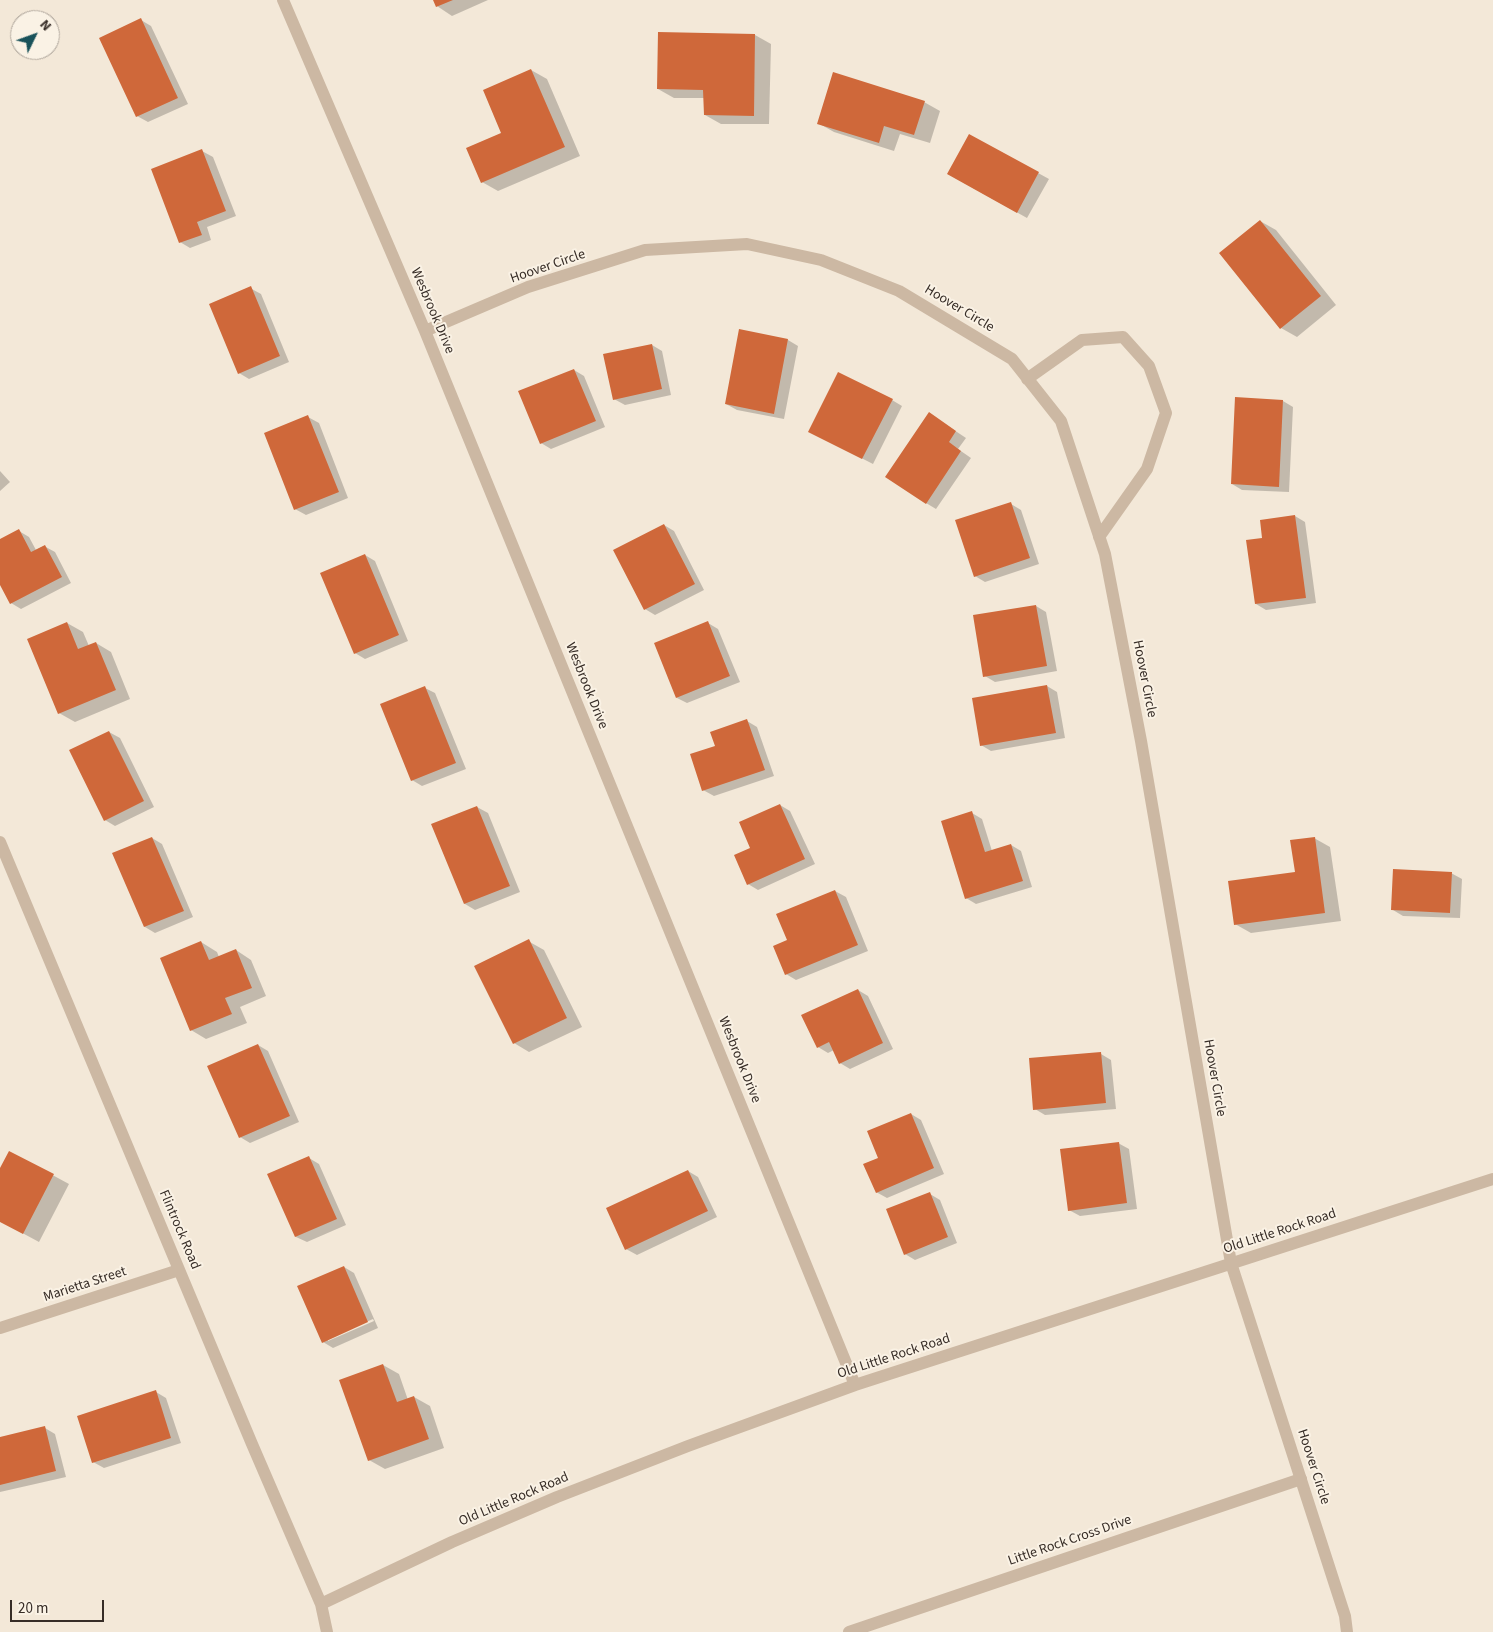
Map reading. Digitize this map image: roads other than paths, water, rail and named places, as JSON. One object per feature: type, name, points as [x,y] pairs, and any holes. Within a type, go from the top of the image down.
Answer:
[{"type":"street","name":"Wesbrook Drive","points":[[283,0],[425,331],[855,1385]]},
{"type":"street","name":"Hoover Circle","points":[[425,331],[528,288],[645,250],[747,244],[821,260],[899,291],[1012,359],[1061,421],[1105,554],[1141,740],[1231,1263],[1345,1616],[1347,1632]]},
{"type":"street","points":[[1027,378],[1082,340],[1123,337],[1149,366],[1166,413],[1147,470],[1099,537]]},
{"type":"street","name":"Flintrock Road","points":[[0,842],[321,1604],[327,1632]]},
{"type":"street","name":"Old Little Rock Road","points":[[321,1604],[452,1542],[557,1497],[688,1446],[855,1385],[1493,1179]]},
{"type":"street","name":"Marietta Street","points":[[0,1328],[180,1270]]},
{"type":"street","name":"Little Rock Cross Drive","points":[[848,1632],[1301,1479]]}]
